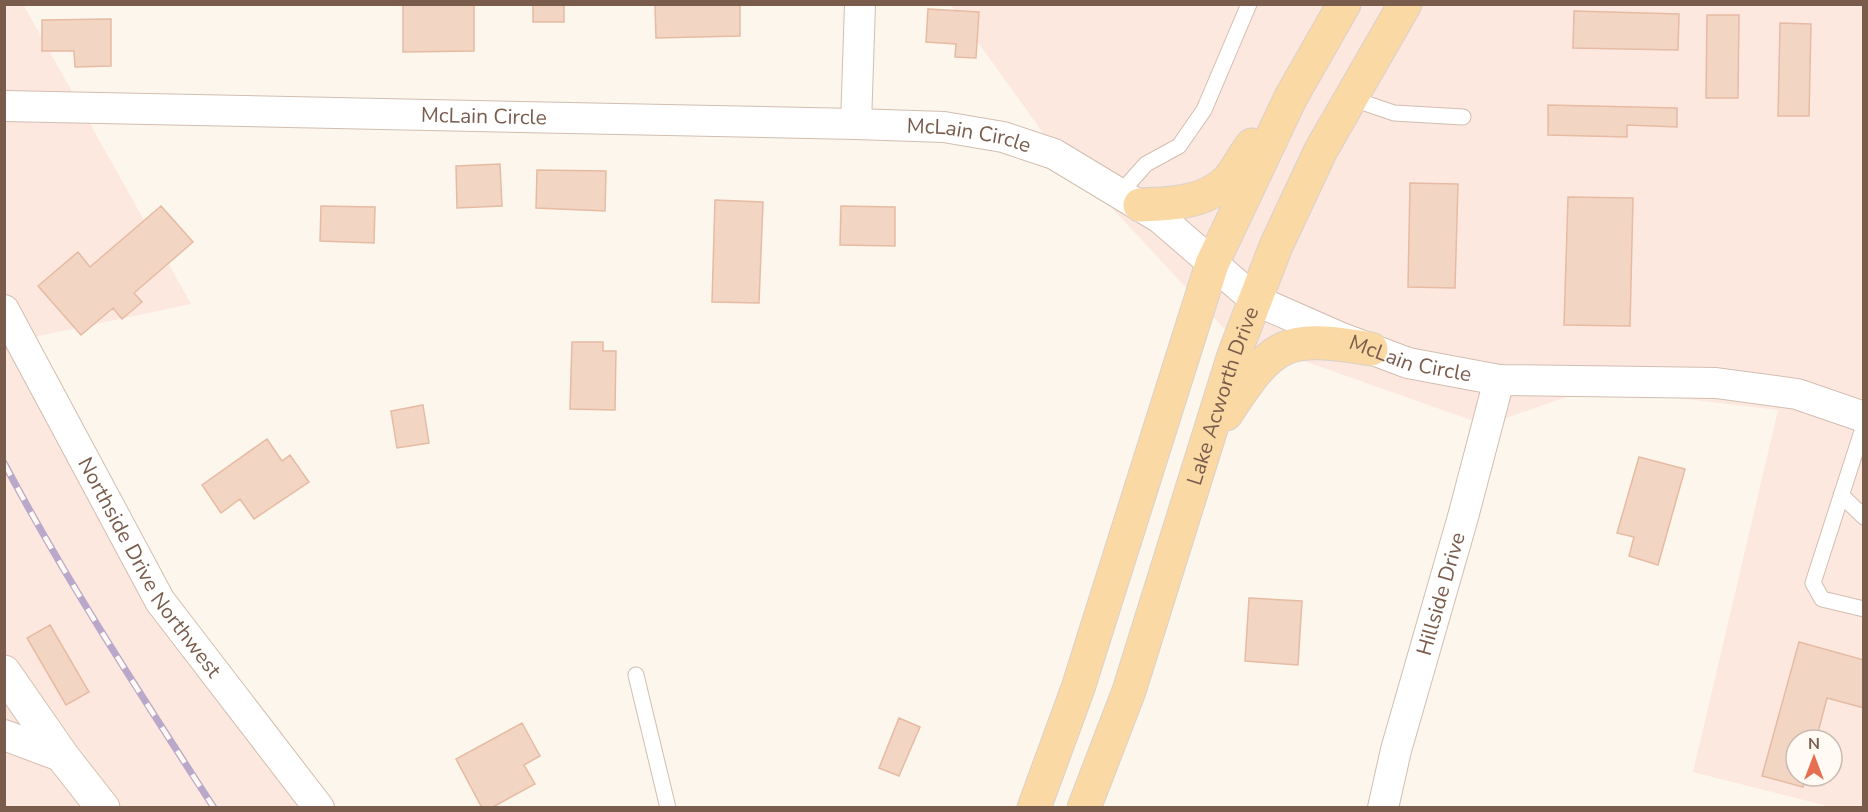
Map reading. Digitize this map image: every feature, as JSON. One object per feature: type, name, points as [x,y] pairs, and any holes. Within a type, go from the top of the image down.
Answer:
[{"type":"main road","points":[[1034,807],[1078,688],[1212,264],[1290,97],[1344,4]]},
{"type":"main road","name":"Lake Acworth Drive","points":[[1084,807],[1129,691],[1203,451],[1276,246],[1321,150],[1405,4]]},
{"type":"main road","points":[[1130,198],[1166,205],[1213,192],[1230,178],[1246,152],[1290,97]]},
{"type":"main road","points":[[1203,451],[1259,365],[1277,352],[1299,343],[1317,342],[1371,349]]},
{"type":"main road","points":[[4,672],[63,757],[104,807]]},
{"type":"street","points":[[856,124],[860,4]]},
{"type":"street","name":"McLain Circle","points":[[4,106],[944,127],[1003,137],[1054,154],[1130,198],[1185,237],[1212,264],[1255,300],[1408,363],[1499,380],[1716,382],[1797,394],[1863,417]]},
{"type":"street","name":"Northside Drive Northwest","points":[[4,310],[160,601],[319,807]]},
{"type":"street","name":"Hillside Drive","points":[[1383,807],[1396,750],[1463,517],[1499,380]]},
{"type":"street","points":[[4,735],[63,757]]},
{"type":"lane","points":[[1130,198],[1146,164],[1179,146],[1204,110],[1249,4]]},
{"type":"lane","points":[[1350,98],[1394,113],[1463,117]]},
{"type":"lane","points":[[1863,425],[1814,583],[1822,599],[1863,609]]},
{"type":"lane","points":[[1841,495],[1863,517]]},
{"type":"lane","points":[[636,675],[668,807]]},
{"type":"shaded area","points":[[23,4],[191,304],[10,342],[314,807],[5,808],[4,5]]},
{"type":"shaded area","points":[[951,5],[1863,5],[1863,807],[1831,807],[1693,772],[1778,410],[1593,388],[1485,425],[1230,335],[1046,137]]},
{"type":"building","points":[[474,4],[474,51],[403,52],[403,5]]},
{"type":"building","points":[[533,4],[564,4],[564,22],[533,22]]},
{"type":"building","points":[[655,4],[740,4],[740,36],[656,38]]},
{"type":"building","points":[[928,9],[979,12],[976,58],[955,57],[956,44],[926,42]]},
{"type":"building","points":[[1574,11],[1679,14],[1678,50],[1573,48]]},
{"type":"building","points":[[1707,15],[1739,15],[1738,98],[1706,98]]},
{"type":"building","points":[[111,19],[111,66],[75,67],[74,51],[42,51],[42,20]]},
{"type":"building","points":[[1780,23],[1811,24],[1809,116],[1778,116]]},
{"type":"building","points":[[1548,105],[1677,108],[1677,127],[1627,125],[1627,137],[1548,135]]},
{"type":"building","points":[[500,164],[502,206],[457,208],[456,166]]},
{"type":"building","points":[[537,170],[606,171],[605,211],[536,208]]},
{"type":"building","points":[[1410,183],[1458,184],[1455,288],[1408,287]]},
{"type":"building","points":[[1568,197],[1633,198],[1630,326],[1564,325]]},
{"type":"building","points":[[715,200],[763,202],[759,303],[712,302]]},
{"type":"building","points":[[161,206],[193,242],[134,293],[142,302],[122,319],[113,308],[81,335],[38,286],[78,252],[90,267]]},
{"type":"building","points":[[321,206],[375,207],[374,243],[320,241]]},
{"type":"building","points":[[841,206],[895,207],[895,246],[840,245]]},
{"type":"building","points":[[572,342],[603,342],[603,351],[616,351],[615,410],[570,409]]},
{"type":"building","points":[[423,405],[429,443],[397,448],[391,411]]},
{"type":"building","points":[[267,439],[282,461],[290,455],[309,482],[254,519],[240,499],[221,513],[202,485]]},
{"type":"building","points":[[1639,457],[1685,469],[1658,565],[1629,556],[1634,537],[1617,533]]},
{"type":"building","points":[[1249,598],[1302,601],[1298,665],[1245,661]]},
{"type":"building","points":[[50,625],[89,692],[66,705],[27,638]]},
{"type":"building","points":[[1799,642],[1864,660],[1864,708],[1827,698],[1819,728],[1784,728],[1784,782],[1762,776]]},
{"type":"building","points":[[899,718],[920,727],[899,776],[879,768]]},
{"type":"building","points":[[522,723],[540,756],[524,765],[535,784],[491,808],[482,808],[456,759]]},
{"type":"railway","points":[[4,463],[79,595],[214,808]]}]
